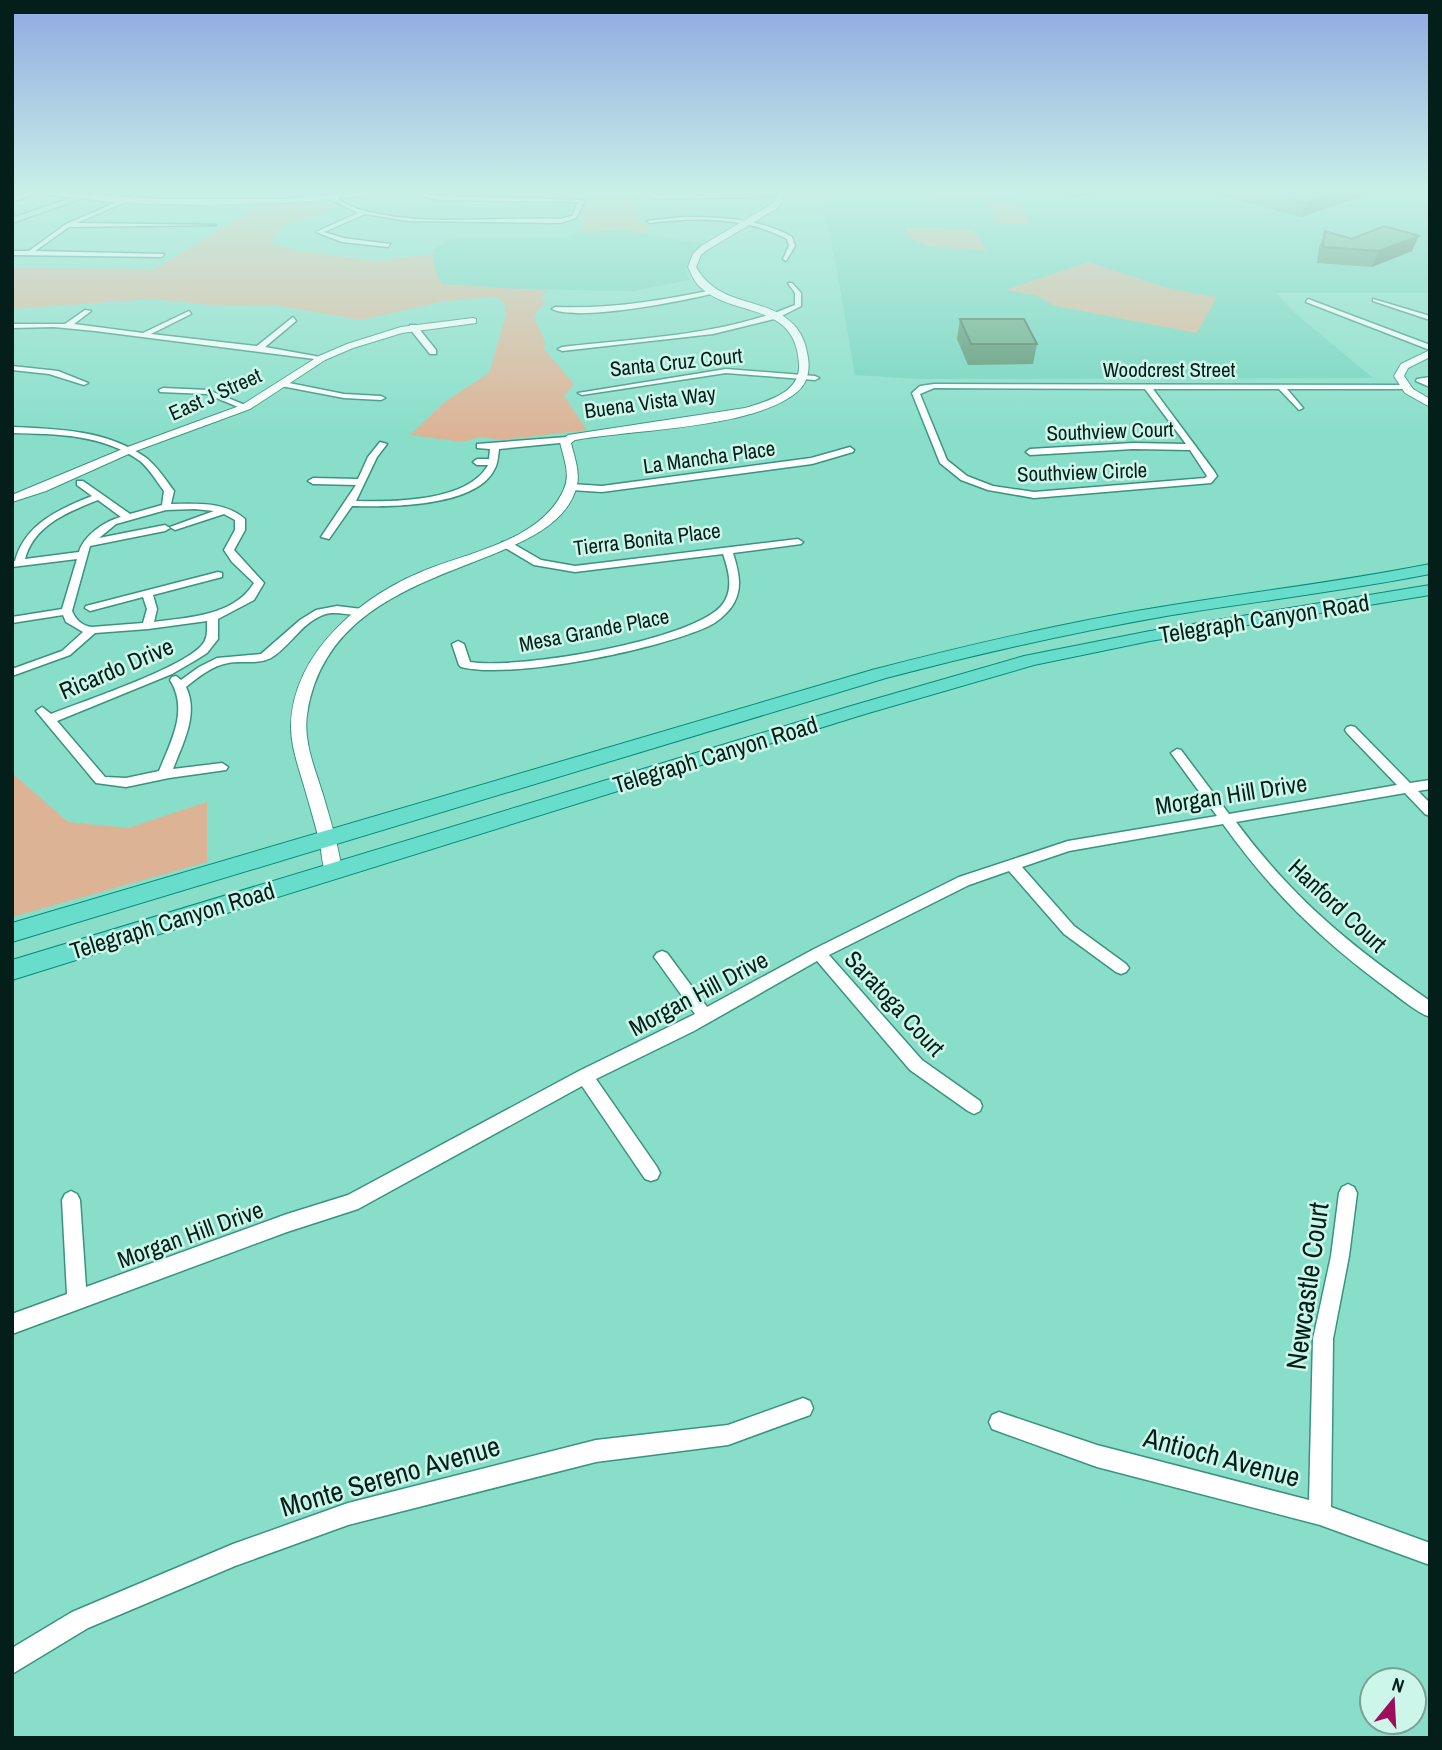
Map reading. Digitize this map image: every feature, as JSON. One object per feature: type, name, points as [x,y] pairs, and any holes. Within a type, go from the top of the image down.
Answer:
[{"type":"main road","name":"Telegraph Canyon Road","points":[[12,933],[866,678],[992,643],[1173,610],[1361,583],[1430,569]]},
{"type":"main road","name":"Telegraph Canyon Road","points":[[12,971],[333,870],[1031,660],[1150,636],[1430,590]]},
{"type":"street","points":[[694,273],[713,292],[775,316],[797,333],[804,361],[803,376]]},
{"type":"street","points":[[562,349],[706,333],[775,316],[798,306],[798,293],[790,284]]},
{"type":"street","points":[[555,309],[605,310],[643,306],[713,292]]},
{"type":"street","points":[[1375,300],[1428,318]]},
{"type":"street","points":[[1308,301],[1340,314],[1338,317],[1344,323],[1380,339],[1411,341],[1430,351],[1402,369],[1400,379],[1404,387],[1430,404]]},
{"type":"street","points":[[68,325],[87,311]]},
{"type":"street","points":[[144,335],[189,313]]},
{"type":"street","points":[[259,348],[293,318]]},
{"type":"street","points":[[1411,323],[1428,318]]},
{"type":"street","name":"East J Street","points":[[12,499],[43,489],[129,450],[246,407],[322,358],[350,346],[413,327],[473,321]]},
{"type":"street","points":[[12,326],[68,325],[322,358]]},
{"type":"street","points":[[413,327],[433,352]]},
{"type":"street","points":[[12,368],[43,371],[75,378],[84,383]]},
{"type":"street","name":"Santa Cruz Court","points":[[582,393],[726,370],[815,378]]},
{"type":"street","name":"Buena Vista Way","points":[[571,487],[572,468],[566,447],[567,440],[577,436],[757,408],[786,396],[798,386],[803,376]]},
{"type":"street","points":[[1430,379],[1420,381],[1430,385]]},
{"type":"street","points":[[284,384],[344,396],[381,398]]},
{"type":"street","name":"Woodcrest Street","points":[[934,386],[1404,387]]},
{"type":"street","name":"Southview Circle","points":[[934,386],[923,388],[916,393],[943,461],[964,478],[1001,491],[1034,495],[1206,482],[1211,474],[1148,387]]},
{"type":"street","points":[[1281,387],[1299,408]]},
{"type":"street","points":[[163,390],[208,392],[246,407]]},
{"type":"street","points":[[12,430],[90,435],[129,450],[144,460],[169,491],[166,507]]},
{"type":"street","points":[[480,446],[567,440]]},
{"type":"street","points":[[341,537],[326,537],[362,482],[364,470],[374,453],[383,444]]},
{"type":"street","name":"Southview Court","points":[[1030,452],[1133,446],[1191,447]]},
{"type":"street","points":[[347,503],[378,505],[447,498],[487,475],[493,462],[495,447]]},
{"type":"street","name":"La Mancha Place","points":[[571,487],[601,489],[804,463],[850,450]]},
{"type":"street","points":[[477,462],[493,462]]},
{"type":"street","points":[[313,481],[362,482]]},
{"type":"street","points":[[80,483],[128,517]]},
{"type":"street","points":[[333,870],[328,840],[301,746],[299,724],[308,684],[324,649],[362,612],[390,593],[430,573],[506,544],[542,525],[571,487]]},
{"type":"street","points":[[15,563],[20,552],[45,522],[54,515],[100,496]]},
{"type":"street","points":[[166,507],[226,510],[240,519],[240,530],[229,550],[233,560],[254,573],[259,583],[250,598],[214,617],[148,626],[92,630],[83,629],[70,620],[67,611],[81,555],[86,544],[102,528],[128,517],[166,507]]},
{"type":"street","points":[[86,544],[170,528],[208,518],[226,510]]},
{"type":"street","name":"Tierra Bonita Place","points":[[506,544],[538,563],[575,569],[798,542]]},
{"type":"street","name":"Mesa Grande Place","points":[[458,644],[465,665],[481,670],[542,662],[667,638],[705,624],[730,602],[735,578],[727,549]]},
{"type":"street","points":[[15,563],[81,555]]},
{"type":"street","points":[[90,608],[218,575]]},
{"type":"street","points":[[147,593],[152,609],[148,626]]},
{"type":"street","points":[[181,686],[205,667],[228,659],[255,660],[268,655],[315,612],[332,608],[362,612]]},
{"type":"street","points":[[12,620],[67,611]]},
{"type":"street","name":"Ricardo Drive","points":[[163,775],[140,782],[112,784],[101,780],[45,715],[168,671],[192,658],[209,645],[214,629],[214,617]]},
{"type":"street","points":[[12,673],[66,653],[92,630]]},
{"type":"street","points":[[168,671],[184,689],[186,714],[163,775],[222,766]]},
{"type":"street","points":[[1350,730],[1430,811]]},
{"type":"street","name":"Hanford Court","points":[[1177,753],[1224,818],[1296,904],[1366,965],[1430,1010]]},
{"type":"street","name":"Morgan Hill Drive","points":[[12,1324],[287,1223],[352,1203],[585,1076],[688,1026],[819,953],[953,886],[1068,846],[1430,784]]},
{"type":"street","points":[[1011,864],[1069,930],[1121,968]]},
{"type":"street","name":"Saratoga Court","points":[[819,953],[916,1065],[974,1106]]},
{"type":"street","points":[[662,957],[704,1015]]},
{"type":"street","points":[[585,1076],[651,1173]]},
{"type":"street","name":"Newcastle Court","points":[[1320,1514],[1323,1339],[1338,1268],[1348,1193]]},
{"type":"street","points":[[72,1200],[77,1299]]},
{"type":"street","name":"Monte Sereno Avenue","points":[[12,1662],[80,1620],[233,1556],[348,1514],[596,1451],[728,1435],[803,1408]]},
{"type":"street","name":"Antioch Avenue","points":[[999,1422],[1097,1456],[1320,1514],[1430,1554]]},
{"type":"shaded area","points":[[12,273],[436,273],[442,284],[549,291],[541,297],[546,303],[534,317],[546,344],[543,348],[574,384],[564,396],[587,430],[502,440],[480,437],[462,442],[410,435],[446,401],[489,373],[506,315],[505,305],[497,297],[446,301],[361,320],[279,306],[211,305],[153,299],[12,309]]},
{"type":"shaded area","points":[[435,273],[687,273],[689,280],[633,291],[501,289],[441,284]]},
{"type":"shaded area","points":[[837,273],[1430,273],[1430,293],[1276,293],[1294,312],[1373,378],[920,379],[855,375]]},
{"type":"shaded area","points":[[1056,273],[1120,273],[1167,288],[1217,297],[1197,333],[1055,306],[1036,295],[1005,290]]},
{"type":"shaded area","points":[[12,773],[68,822],[128,828],[207,802],[207,862],[12,917]]},
{"type":"building","points":[[960,319],[1024,319],[1037,344],[971,344]]}]
